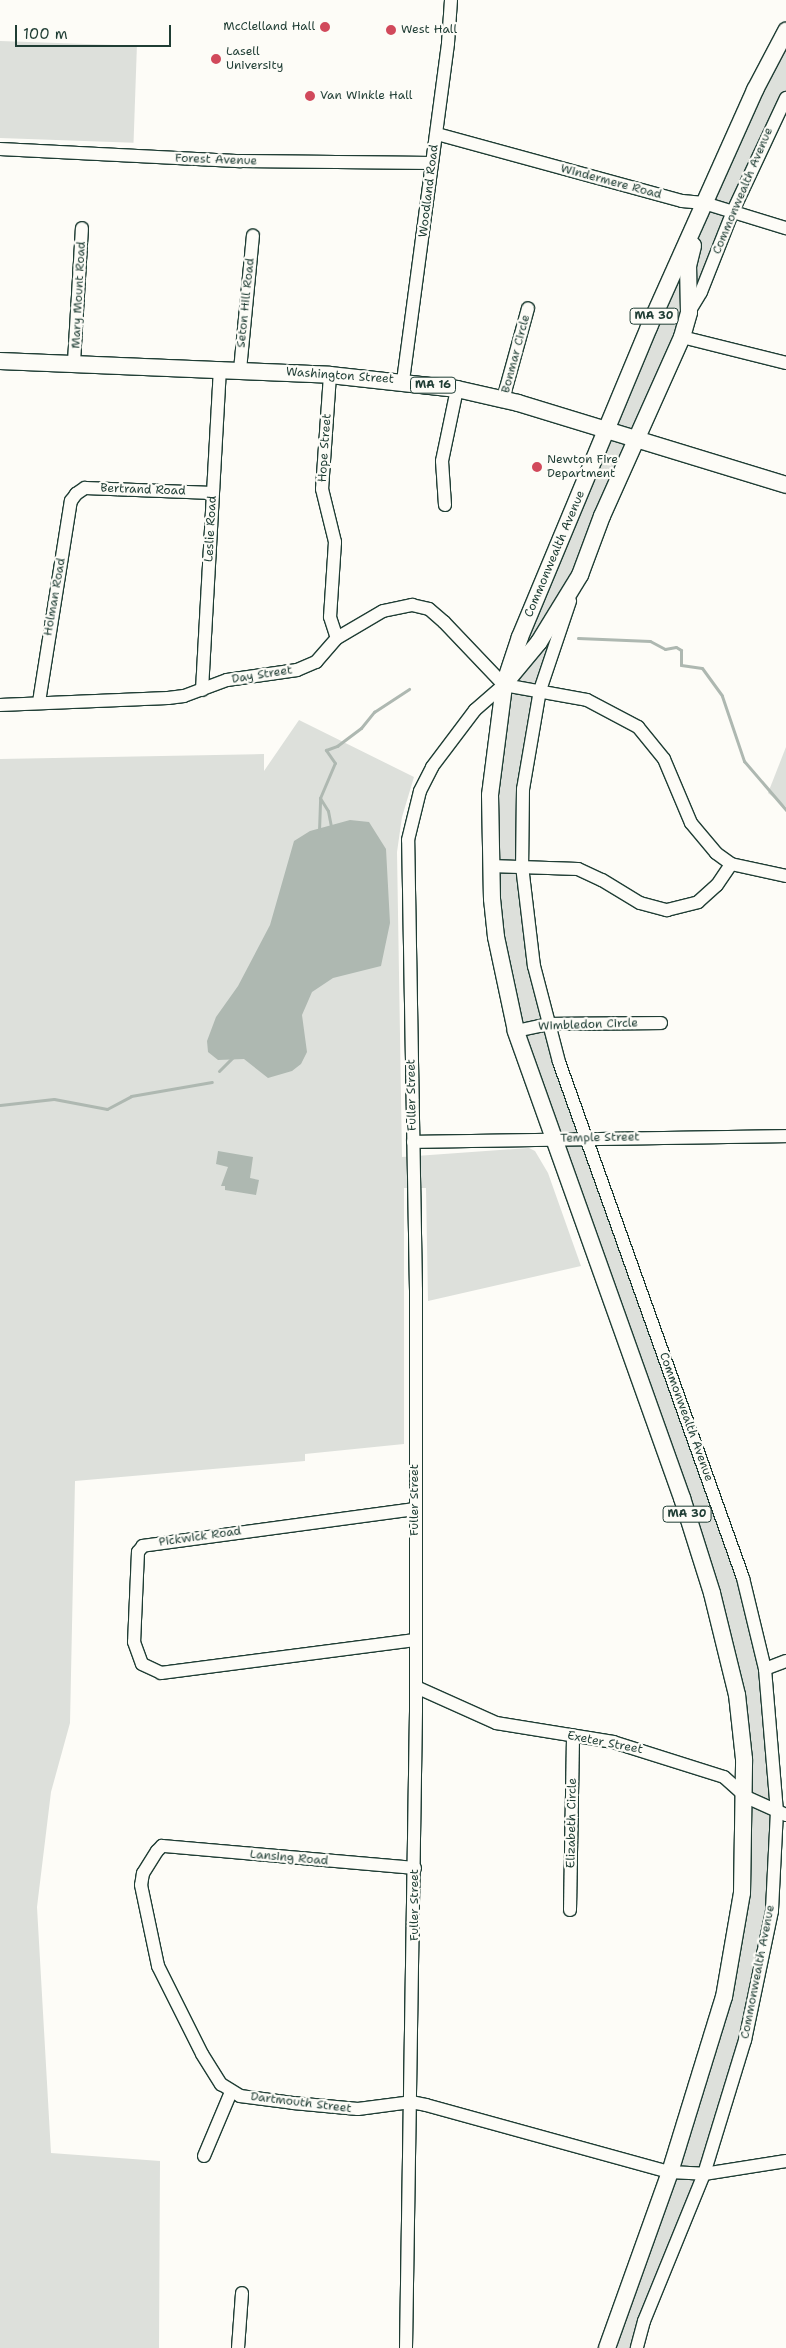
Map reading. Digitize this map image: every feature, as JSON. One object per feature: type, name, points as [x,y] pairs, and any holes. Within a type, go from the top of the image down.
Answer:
[{"type":"main road","name":"Commonwealth Avenue","points":[[607,2348],[670,2172],[722,2004],[735,1944],[742,1893],[746,1797],[737,1695],[712,1593],[682,1498],[552,1138],[516,1031],[496,937],[490,866],[490,795],[504,685],[520,636],[704,203],[755,90],[786,31]]},
{"type":"main road","name":"Commonwealth Avenue","points":[[504,685],[539,642],[580,575],[602,516],[682,336],[689,312],[688,266],[704,203]]},
{"type":"main road","name":"Washington Street","points":[[0,361],[74,362],[330,374],[403,381],[457,389],[503,399],[786,485]]},
{"type":"street","name":"Woodland Road","points":[[403,381],[436,134],[450,0]]},
{"type":"street","name":"Commonwealth Avenue","points":[[689,312],[701,292],[733,212],[786,98]]},
{"type":"street","name":"Windermere Road","points":[[436,134],[450,140],[682,201],[704,203],[786,228]]},
{"type":"street","name":"Forest Avenue","points":[[0,149],[241,161],[432,163]]},
{"type":"street","name":"Mary Mount Road","points":[[74,362],[82,228]]},
{"type":"street","name":"Seton Hill Road","points":[[240,370],[253,236]]},
{"type":"street","name":"Bonmar Circle","points":[[503,399],[528,308]]},
{"type":"street","points":[[682,336],[786,363]]},
{"type":"street","name":"Leslie Road","points":[[202,690],[220,369]]},
{"type":"street","name":"Hope Street","points":[[330,374],[322,489],[334,542],[330,617],[337,638]]},
{"type":"street","points":[[445,505],[441,473],[457,389]]},
{"type":"street","name":"Bertrand Road","points":[[76,494],[85,488],[213,492]]},
{"type":"street","name":"Holman Road","points":[[39,702],[71,501],[76,494]]},
{"type":"street","name":"Commonwealth Avenue","points":[[580,575],[540,690],[527,752],[522,866],[529,937],[548,1024],[586,1138],[739,1569],[765,1669],[782,1813],[772,1911],[764,1958],[745,2040],[704,2174],[644,2321],[637,2348]]},
{"type":"street","name":"Day Street","points":[[0,704],[168,698],[202,690],[227,680],[297,670],[316,662],[337,638],[383,611],[412,605],[429,609],[504,685]]},
{"type":"street","points":[[504,685],[587,700],[638,727],[664,759],[691,823],[716,853],[731,864],[786,876]]},
{"type":"street","name":"Fuller Street","points":[[406,2348],[415,1868],[416,1687],[413,1142],[407,866],[413,815],[420,791],[444,748],[487,697],[504,685]]},
{"type":"street","points":[[490,866],[578,870],[652,908],[667,910],[698,902],[717,885],[731,864]]},
{"type":"street","name":"Wimbledon Circle","points":[[516,1031],[548,1024],[661,1023]]},
{"type":"street","name":"Temple Street","points":[[413,1142],[552,1138],[786,1136]]},
{"type":"street","name":"Pickwick Road","points":[[415,1509],[144,1546],[138,1552],[134,1642],[142,1664],[161,1673],[415,1640]]},
{"type":"street","points":[[765,1669],[786,1661]]},
{"type":"street","name":"Exeter Street","points":[[416,1687],[496,1723],[640,1749],[724,1777],[746,1797],[782,1813]]},
{"type":"street","name":"Elizabeth Circle","points":[[570,1910],[573,1737]]},
{"type":"street","name":"Lansing Road","points":[[231,2092],[220,2084],[202,2054],[158,1966],[141,1885],[149,1861],[162,1846],[415,1868]]},
{"type":"street","points":[[204,2156],[231,2092]]},
{"type":"street","name":"Dartmouth Street","points":[[231,2092],[240,2096],[358,2109],[411,2102],[477,2117],[620,2161],[670,2172],[704,2174],[786,2162]]},
{"type":"street","points":[[238,2348],[242,2293]]},
{"type":"shaded area","points":[[786,31],[786,98],[552,650],[522,827],[541,1000],[690,1424],[765,1669],[775,1869],[745,2040],[637,2348],[607,2348],[724,1997],[745,1837],[729,1656],[526,1065],[490,866],[513,657]]},
{"type":"shaded area","points":[[0,41],[137,46],[134,143],[0,138]]},
{"type":"shaded area","points":[[299,720],[414,777],[402,817],[397,852],[402,1157],[529,1148],[535,1151],[548,1173],[581,1266],[428,1301],[426,1188],[404,1188],[404,1444],[305,1454],[305,1461],[75,1481],[70,1723],[51,1792],[37,1907],[51,2153],[160,2161],[159,2348],[0,2348],[0,759],[264,754],[264,771]]},
{"type":"shaded area","points":[[786,747],[786,807],[768,793]]},
{"type":"shaded area","points":[[350,820],[369,822],[386,849],[390,923],[381,966],[333,978],[312,992],[302,1015],[307,1052],[301,1064],[292,1071],[268,1078],[244,1059],[218,1060],[208,1052],[207,1041],[216,1017],[238,986],[270,925],[294,841],[310,831]]},
{"type":"shaded area","points":[[218,1151],[253,1157],[250,1178],[259,1180],[256,1195],[225,1190],[225,1186],[221,1186],[228,1167],[216,1164]]},
{"type":"waterway","points":[[578,638],[650,641],[665,649],[676,647],[681,650],[681,665],[702,668],[722,696],[744,761],[786,810]]},
{"type":"waterway","points":[[319,831],[320,798],[335,763],[326,750],[337,746],[361,728],[374,712],[409,689]]},
{"type":"waterway","points":[[320,798],[328,811],[331,827]]},
{"type":"waterway","points":[[219,1071],[233,1057]]},
{"type":"waterway","points":[[0,1105],[54,1099],[107,1109],[131,1096],[212,1082]]},
{"type":"place","name":"McClelland Hall","points":[[325,27]]},
{"type":"place","name":"West Hall","points":[[391,30]]},
{"type":"place","name":"Lasell University","points":[[216,59]]},
{"type":"place","name":"Van Winkle Hall","points":[[310,96]]},
{"type":"place","name":"Newton Fire Department","points":[[537,467]]}]
